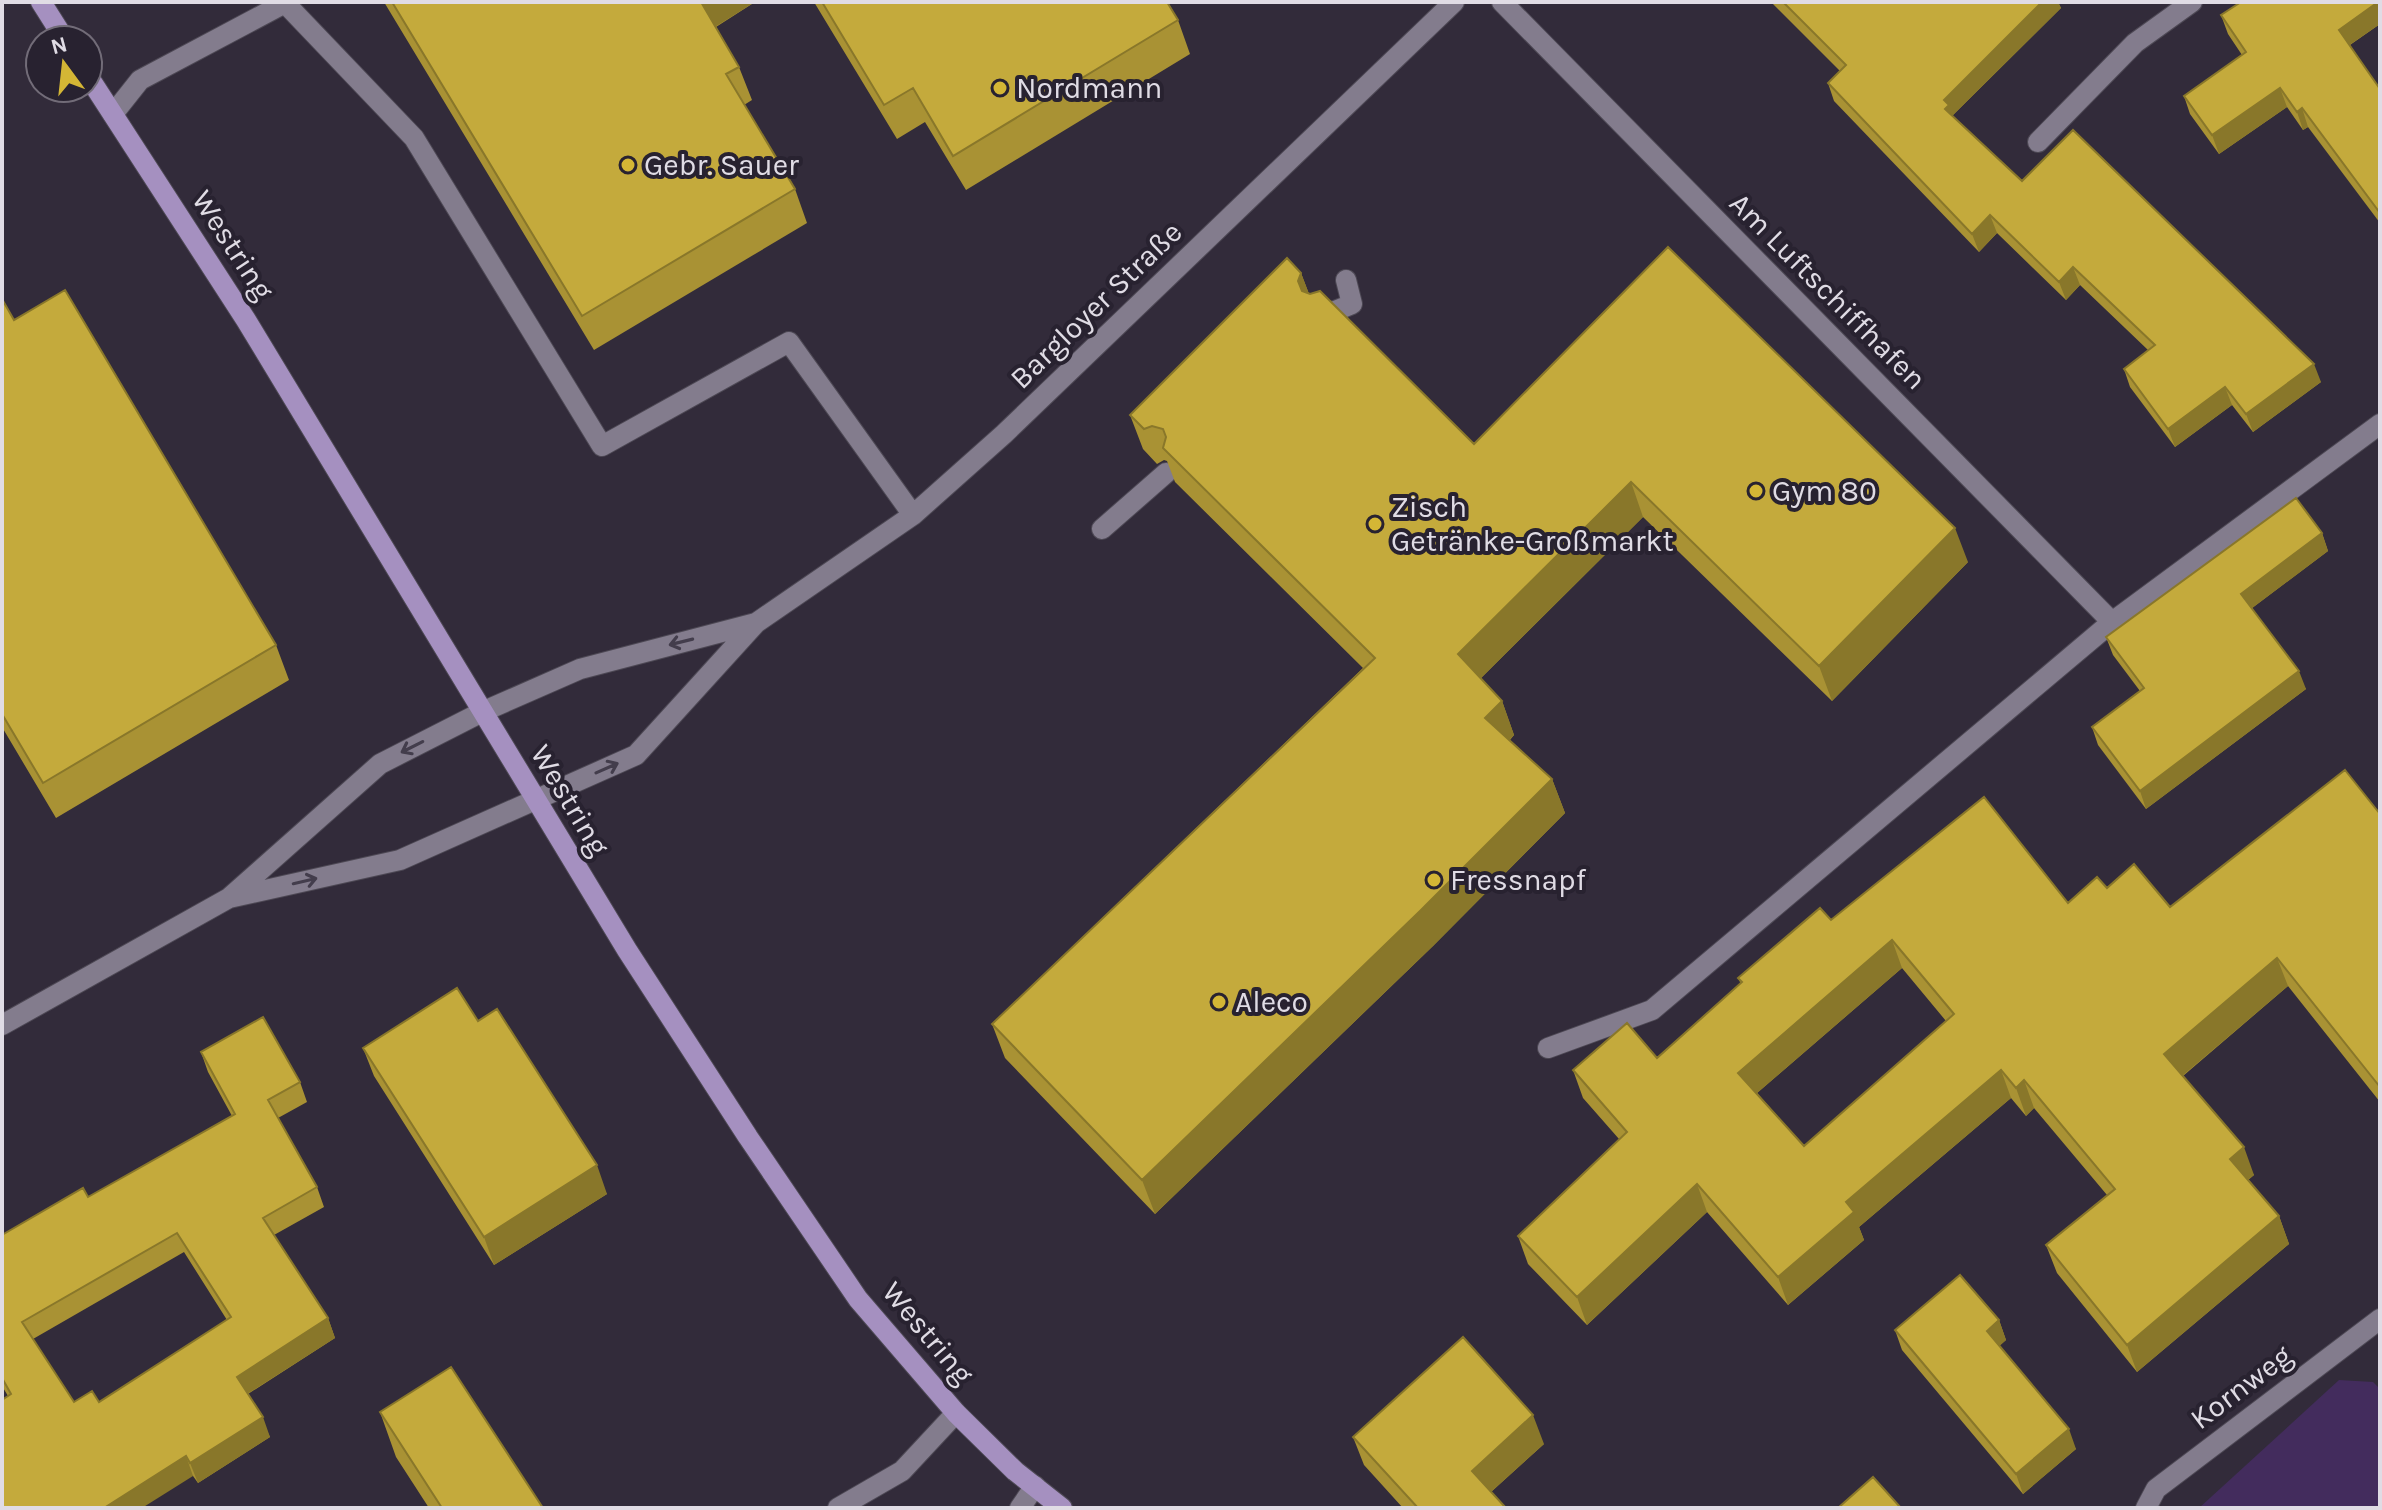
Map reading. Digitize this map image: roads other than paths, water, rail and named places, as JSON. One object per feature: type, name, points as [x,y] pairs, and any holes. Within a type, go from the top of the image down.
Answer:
[{"type":"main road","points":[[41,2],[55,24]]},
{"type":"main road","name":"Westring","points":[[104,100],[246,320],[627,950],[858,1299],[956,1413],[1015,1471],[1062,1508]]},
{"type":"street","name":"Bargloyer Straße","points":[[229,898],[400,860],[636,755],[756,623],[913,515],[1004,434],[1454,2]]},
{"type":"street","name":"Am Luftschiffhafen","points":[[1502,2],[2112,622]]},
{"type":"street","points":[[2038,142],[2135,43],[2192,2]]},
{"type":"street","points":[[113,114],[140,80],[285,3],[414,138],[602,446],[789,342],[913,515]]},
{"type":"street","points":[[1323,316],[1352,304],[1346,280]]},
{"type":"street","points":[[1548,1048],[1652,1010],[2112,622],[2380,424]]},
{"type":"street","points":[[1102,529],[1166,473]]},
{"type":"street","name":"Bargloyer Straße","points":[[229,898],[380,764],[482,712],[580,669],[756,623]]},
{"type":"street","points":[[2,1025],[229,898]]},
{"type":"street","name":"Kornweg","points":[[2146,1508],[2156,1489],[2380,1319]]},
{"type":"street","points":[[838,1508],[902,1471],[956,1413]]},
{"type":"street","points":[[1020,1508],[1035,1486]]},
{"type":"place","name":"Nordmann","points":[[1000,88]]},
{"type":"place","name":"Gebr. Sauer","points":[[628,165]]},
{"type":"place","name":"Gym 80","points":[[1756,491]]},
{"type":"place","name":"Zisch Getränke-Großmarkt","points":[[1375,524]]},
{"type":"place","name":"Fressnapf","points":[[1434,880]]},
{"type":"place","name":"Aleco","points":[[1219,1002]]}]
